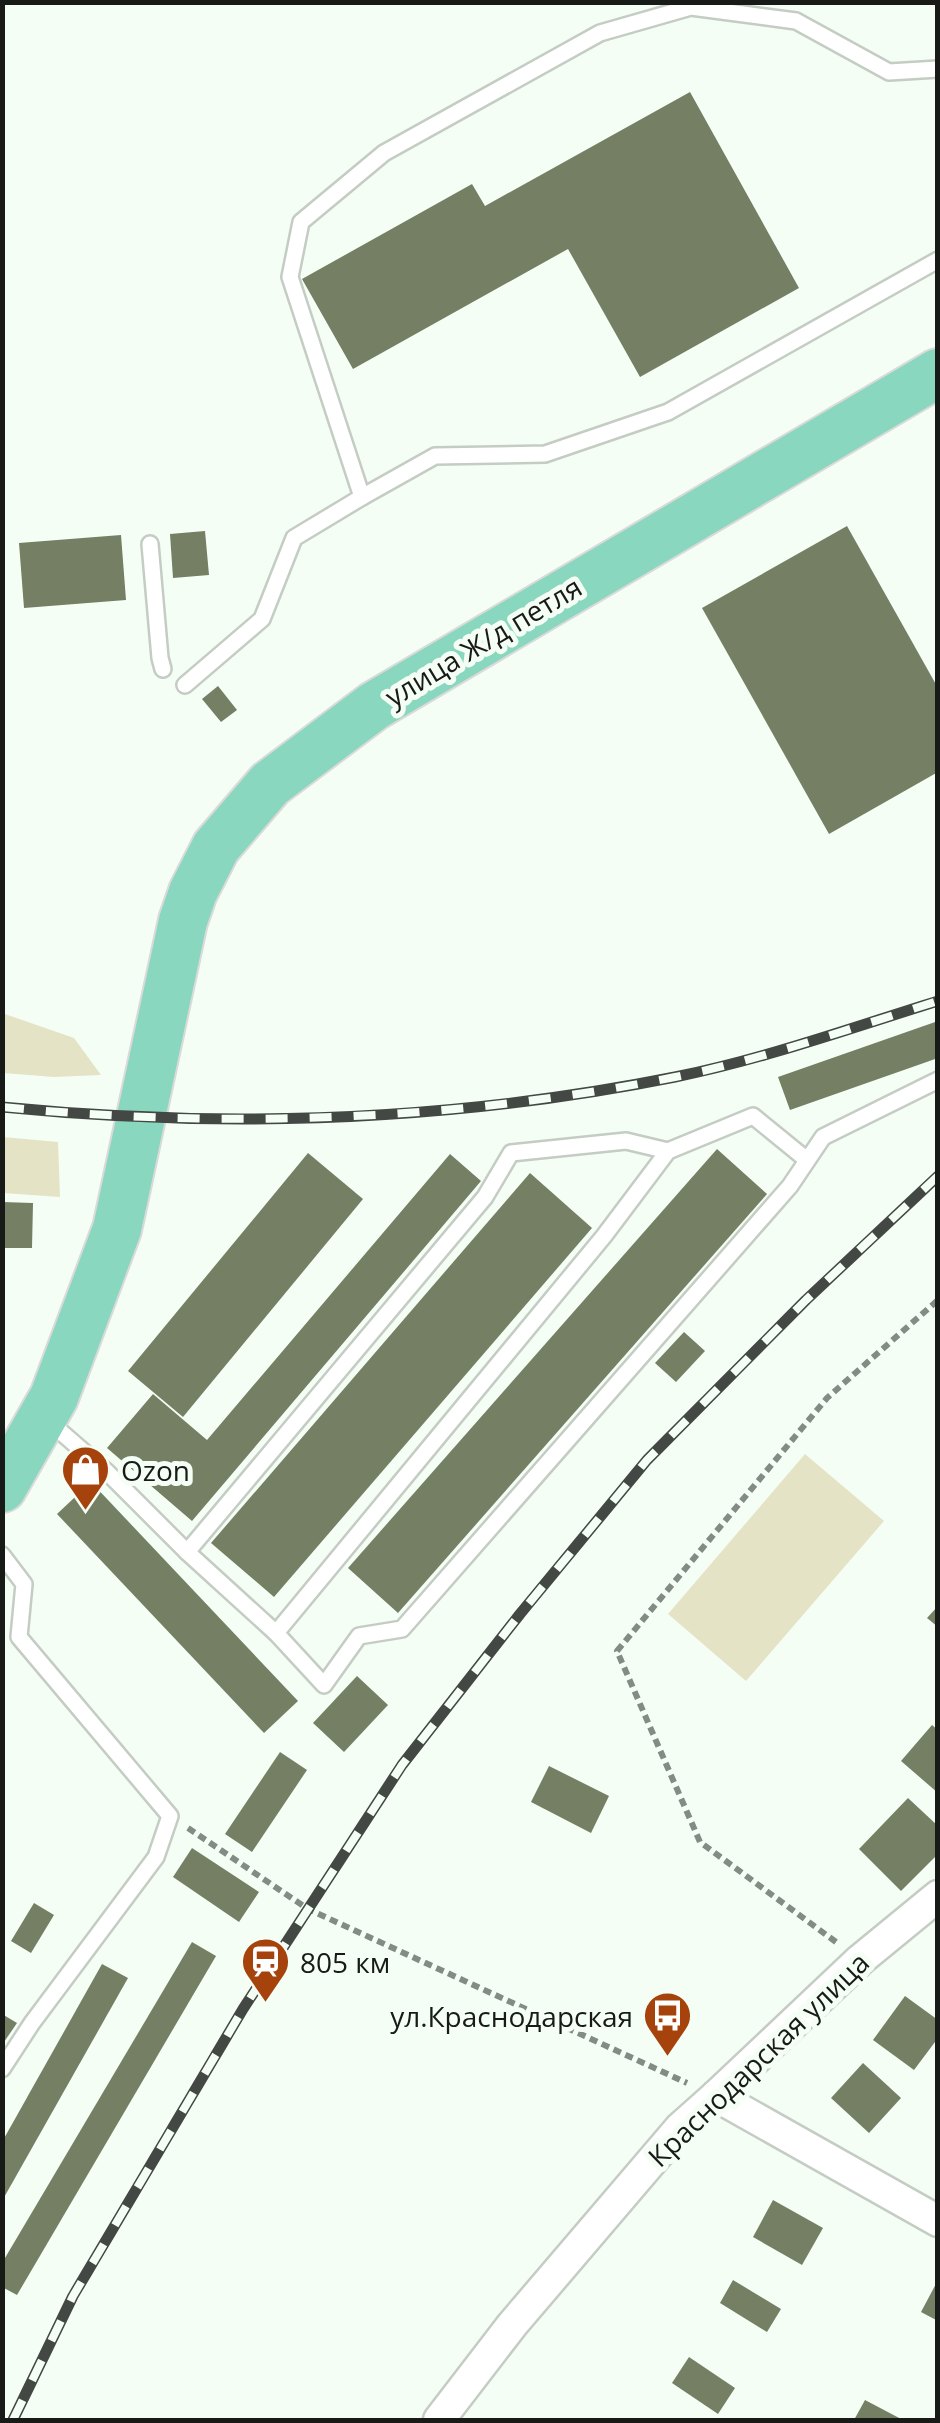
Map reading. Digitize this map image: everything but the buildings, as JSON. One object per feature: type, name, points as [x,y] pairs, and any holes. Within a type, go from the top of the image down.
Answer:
[{"type":"main road","name":"улица Ж/д петля","points":[[2,1488],[48,1407],[117,1229],[182,920],[216,847],[270,784],[374,706],[938,373]]},
{"type":"street","name":"Краснодарская улица","points":[[438,2420],[512,2325],[680,2128],[860,1960],[938,1896]]},
{"type":"street","points":[[716,2096],[938,2221]]},
{"type":"lane","points":[[362,497],[290,277],[302,222],[384,153],[600,32],[691,7],[796,21],[889,72],[938,69]]},
{"type":"lane","points":[[185,685],[262,619],[294,538],[362,497],[435,456],[545,454],[668,412],[938,260]]},
{"type":"lane","points":[[150,544],[163,669]]},
{"type":"lane","points":[[48,1407],[107,1472],[187,1552],[276,1632],[324,1685],[359,1636],[402,1629],[790,1186],[823,1137],[938,1080]]},
{"type":"lane","points":[[276,1632],[604,1236],[668,1150],[753,1116],[808,1160]]},
{"type":"lane","points":[[187,1552],[484,1197],[510,1153],[626,1141],[668,1150]]},
{"type":"lane","points":[[2,1555],[24,1584],[19,1636],[170,1816],[156,1857],[32,2023],[2,2070]]},
{"type":"path","points":[[860,1960],[700,1842],[617,1650],[827,1398],[938,1300]]},
{"type":"path","points":[[170,1816],[308,1909],[716,2096]]},
{"type":"shaded area","points":[[2,1013],[74,1038],[101,1075],[3,1073]]},
{"type":"shaded area","points":[[3,1137],[58,1142],[60,1197],[3,1193]]},
{"type":"shaded area","points":[[805,1454],[884,1521],[746,1681],[668,1614]]},
{"type":"railway","points":[[2,1107],[86,1114],[255,1119],[424,1112],[508,1103],[708,1070],[938,1001]]},
{"type":"railway","points":[[13,2420],[73,2296],[243,2009],[402,1765],[647,1460],[806,1300],[938,1176]]},
{"type":"place","name":"Ozon","points":[[86,1512]]},
{"type":"place","name":"805 км","points":[[265,2004]]},
{"type":"place","name":"ул.Краснодарская","points":[[668,2058]]}]
